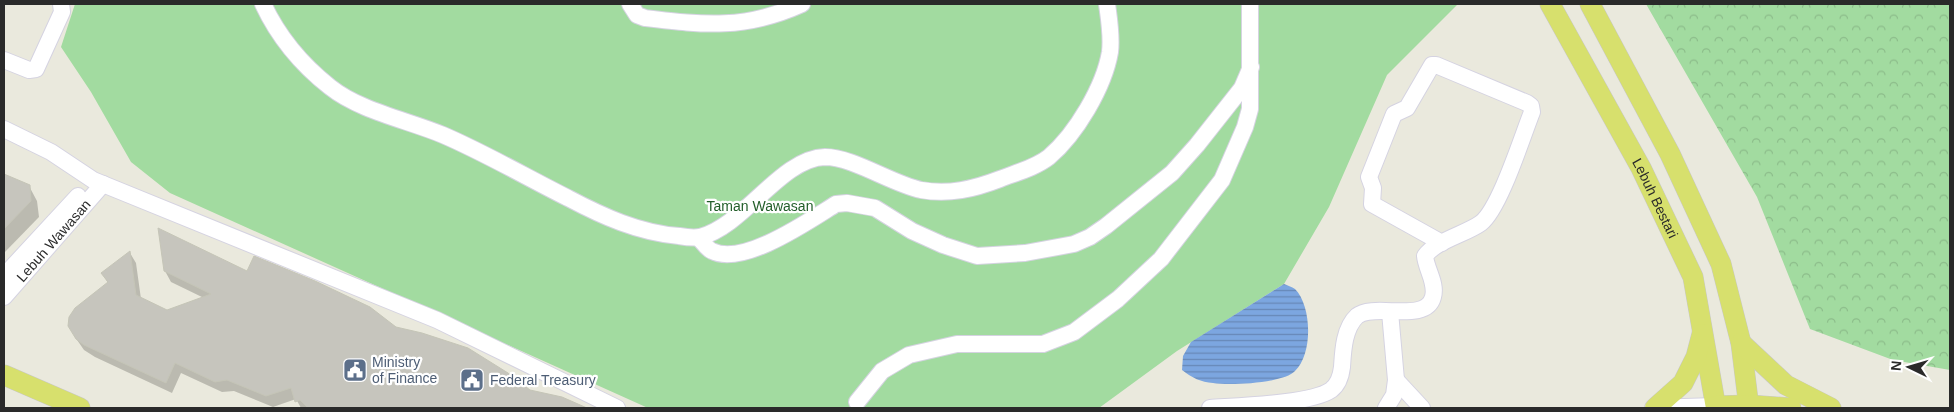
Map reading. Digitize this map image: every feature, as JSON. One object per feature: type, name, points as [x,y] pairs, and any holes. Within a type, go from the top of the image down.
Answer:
[{"type":"main road","name":"Lebuh Bestari","points":[[1550,4],[1641,168],[1693,277],[1704,330],[1716,407]]},
{"type":"main road","points":[[1590,4],[1670,154],[1721,264],[1741,343],[1749,407]]},
{"type":"main road","points":[[1654,408],[1683,384],[1696,357],[1704,330]]},
{"type":"main road","points":[[1741,343],[1786,385],[1831,408]]},
{"type":"main road","points":[[4,375],[80,408]]},
{"type":"main road","points":[[1716,407],[1791,408]]},
{"type":"street","points":[[4,60],[29,70],[36,69],[62,12],[61,4]]},
{"type":"street","points":[[263,4],[288,46],[304,64],[331,88],[352,101],[444,136],[606,218],[662,235],[699,238],[726,225],[783,175],[810,160],[824,157],[839,159],[919,190],[947,192],[976,188],[1047,158],[1065,141],[1083,116],[1104,75],[1110,50],[1107,4]]},
{"type":"street","points":[[630,4],[637,15],[645,18],[718,25],[745,23],[787,11],[802,4]]},
{"type":"street","points":[[857,402],[882,371],[909,355],[957,344],[1043,344],[1074,332],[1118,299],[1161,259],[1222,180],[1245,127],[1250,109],[1250,4]]},
{"type":"street","points":[[1210,408],[1296,400],[1331,390],[1340,378],[1347,332],[1352,321],[1358,315],[1368,312],[1424,309],[1430,304],[1434,296],[1434,286],[1425,256],[1427,253],[1481,223],[1496,204],[1532,112],[1531,106],[1436,65],[1432,65],[1407,108],[1394,114],[1369,177],[1373,188],[1372,204],[1442,244]]},
{"type":"street","points":[[699,238],[712,252],[734,255],[779,239],[836,204],[847,203],[875,208],[912,231],[943,245],[977,256],[1025,253],[1074,244],[1090,237],[1106,226],[1172,173],[1242,88],[1251,67]]},
{"type":"street","points":[[4,129],[51,152],[98,182],[437,320],[618,408]]},
{"type":"street","name":"Lebuh Wawasan","points":[[4,276],[98,182]]},
{"type":"street","name":"Lebuh Wawasan","points":[[4,297],[98,182]]},
{"type":"street","points":[[1386,408],[1394,395],[1396,380],[1390,312]]},
{"type":"street","points":[[1396,380],[1422,408]]},
{"type":"street","points":[[1654,408],[1716,407]]},
{"type":"green space","name":"Taman Wawasan","points":[[75,4],[1458,4],[1387,75],[1329,207],[1284,284],[1177,351],[1099,408],[648,408],[170,193],[131,162],[91,92],[61,47]]},
{"type":"green space","points":[[1646,4],[1950,4],[1950,370],[1893,360],[1810,329],[1757,197]]},
{"type":"water","points":[[1284,284],[1295,289],[1301,297],[1307,318],[1308,330],[1305,353],[1295,371],[1289,375],[1269,381],[1231,384],[1201,381],[1182,370],[1183,356],[1191,342]]},
{"type":"building","points":[[4,174],[30,185],[31,201],[4,229]]},
{"type":"building","points":[[158,228],[247,271],[254,256],[315,281],[370,307],[396,327],[422,333],[468,348],[508,373],[530,390],[562,397],[587,408],[308,408],[300,400],[295,402],[291,388],[266,396],[227,380],[215,382],[175,363],[166,383],[84,345],[76,339],[68,326],[69,317],[75,308],[108,282],[101,273],[130,251],[136,295],[167,310],[211,294],[164,271]]},
{"type":"place","name":"Ministry of Finance","points":[[355,370]]},
{"type":"place","name":"Federal Treasury","points":[[472,380]]}]
